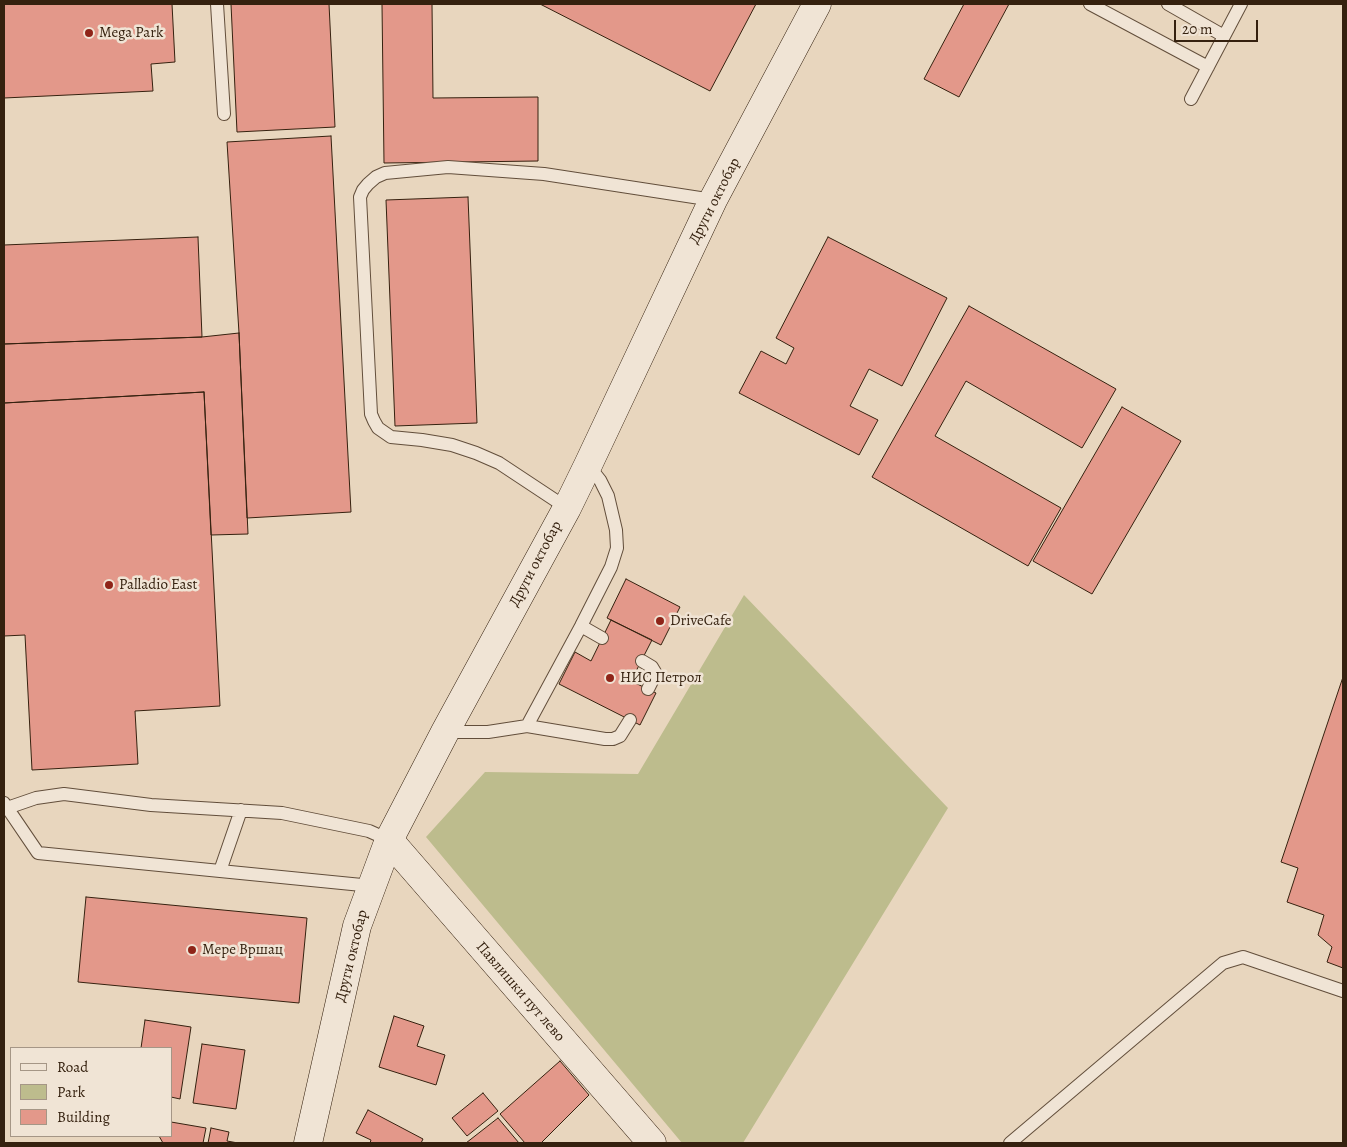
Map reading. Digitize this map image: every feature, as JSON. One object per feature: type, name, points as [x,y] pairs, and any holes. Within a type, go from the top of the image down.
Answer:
[{"type":"main road","name":"Други октобар","points":[[308,1143],[357,926],[389,840],[445,732],[567,508],[713,200],[817,4]]},
{"type":"main road","name":"Павлишки пут лево","points":[[389,840],[652,1143]]},
{"type":"lane","points":[[217,4],[224,114]]},
{"type":"lane","points":[[1090,4],[1208,67]]},
{"type":"lane","points":[[1168,4],[1224,36]]},
{"type":"lane","points":[[1191,99],[1241,4]]},
{"type":"lane","points":[[567,508],[499,463],[476,453],[422,440],[392,437],[378,428],[371,414],[360,197],[363,190],[376,177],[386,173],[448,167],[544,174],[713,200]]},
{"type":"lane","points":[[527,726],[611,567],[617,548],[616,530],[608,496],[600,480],[588,466]]},
{"type":"lane","points":[[581,626],[602,638]]},
{"type":"lane","points":[[642,661],[652,667],[655,672],[648,689]]},
{"type":"lane","points":[[445,732],[488,732],[527,726],[605,740],[620,736],[630,720]]},
{"type":"lane","points":[[372,886],[38,853],[5,806],[36,798],[64,794],[151,805],[282,813],[369,831],[389,840]]},
{"type":"lane","points":[[220,871],[240,810]]},
{"type":"lane","points":[[1010,1143],[1223,963],[1243,957],[1343,991]]},
{"type":"green space","points":[[744,595],[948,808],[743,1143],[682,1143],[426,837],[485,772],[638,774]]},
{"type":"building","name":"Mega Park","points":[[4,4],[172,4],[175,62],[151,64],[153,91],[4,98]]},
{"type":"building","points":[[231,4],[329,4],[335,127],[237,132]]},
{"type":"building","points":[[382,4],[432,4],[433,98],[538,97],[538,161],[384,163]]},
{"type":"building","points":[[540,4],[756,4],[710,91]]},
{"type":"building","points":[[964,4],[1009,4],[959,97],[924,79]]},
{"type":"building","points":[[331,136],[351,512],[247,518],[239,333],[227,142]]},
{"type":"building","points":[[468,197],[477,423],[395,426],[386,200]]},
{"type":"building","points":[[198,237],[202,337],[4,344],[4,245]]},
{"type":"building","points":[[828,237],[947,298],[902,386],[869,369],[850,406],[878,420],[859,455],[739,393],[761,351],[786,364],[794,348],[776,338]]},
{"type":"building","points":[[969,306],[1116,389],[1082,448],[966,381],[935,436],[1061,508],[1028,566],[872,477]]},
{"type":"building","points":[[239,333],[248,534],[211,535],[204,392],[4,403],[4,344],[202,337]]},
{"type":"building","name":"Palladio East","points":[[204,392],[220,706],[135,711],[138,764],[32,770],[25,635],[4,636],[4,403]]},
{"type":"building","points":[[1122,407],[1181,441],[1092,594],[1033,561]]},
{"type":"building","points":[[626,579],[680,607],[661,645],[607,618]]},
{"type":"building","points":[[611,620],[652,640],[631,681],[656,693],[640,725],[559,684],[575,652],[591,661]]},
{"type":"building","points":[[1343,677],[1343,968],[1327,962],[1332,947],[1318,935],[1324,915],[1287,902],[1298,868],[1281,862]]},
{"type":"building","name":"Мере Вршац","points":[[86,897],[307,918],[299,1003],[78,982]]},
{"type":"building","points":[[394,1016],[424,1026],[417,1046],[445,1055],[436,1085],[379,1067]]},
{"type":"building","points":[[145,1020],[191,1027],[180,1099],[172,1097],[172,1047],[141,1047]]},
{"type":"building","points":[[202,1044],[245,1050],[236,1109],[193,1103]]},
{"type":"building","points":[[560,1061],[589,1095],[541,1143],[525,1143],[500,1114]]},
{"type":"building","points":[[483,1093],[498,1111],[467,1136],[452,1118]]},
{"type":"building","points":[[368,1110],[423,1139],[421,1143],[370,1143],[371,1140],[356,1133]]},
{"type":"building","points":[[498,1118],[519,1143],[466,1143]]},
{"type":"building","points":[[172,1122],[206,1128],[203,1143],[163,1143],[160,1137],[172,1137]]},
{"type":"building","points":[[211,1128],[229,1132],[227,1141],[238,1143],[208,1143]]},
{"type":"place","name":"Mega Park","points":[[89,33]]},
{"type":"place","name":"Palladio East","points":[[109,585]]},
{"type":"place","name":"DriveCafe","points":[[660,621]]},
{"type":"place","name":"НИС Петрол","points":[[610,678]]},
{"type":"place","name":"Мере Вршац","points":[[192,950]]}]
